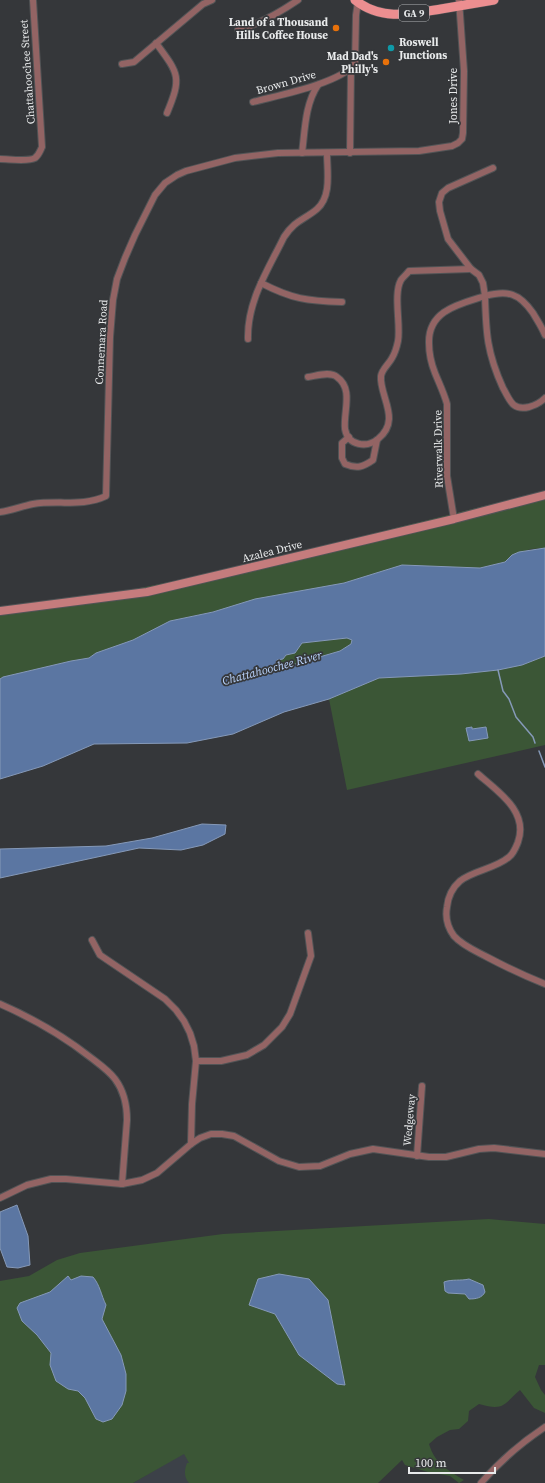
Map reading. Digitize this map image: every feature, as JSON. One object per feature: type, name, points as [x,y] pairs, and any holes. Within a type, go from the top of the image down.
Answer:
[{"type":"main road","name":"GA 9","points":[[356,1],[378,12],[401,15],[459,3],[494,0]]},
{"type":"street","name":"Chattahoochee Street","points":[[0,159],[29,160],[40,154],[42,143],[33,0]]},
{"type":"street","points":[[122,64],[134,62],[204,4],[212,0]]},
{"type":"street","points":[[238,30],[254,26],[298,0]]},
{"type":"street","points":[[348,152],[349,70],[355,64],[356,1]]},
{"type":"street","name":"Jones Drive","points":[[348,152],[419,151],[452,146],[462,139],[464,71],[459,3]]},
{"type":"street","points":[[156,43],[172,65],[176,75],[177,84],[167,113]]},
{"type":"street","name":"Brown Drive","points":[[253,102],[318,85],[349,70]]},
{"type":"street","points":[[302,153],[308,106],[312,94],[318,85]]},
{"type":"street","name":"Connemara Road","points":[[0,512],[32,504],[60,502],[83,503],[99,500],[106,496],[112,300],[124,258],[155,195],[165,183],[177,176],[217,162],[259,154],[348,152]]},
{"type":"street","points":[[248,339],[250,313],[254,298],[289,230],[298,221],[316,209],[324,200],[327,188],[327,153]]},
{"type":"street","points":[[493,168],[442,192],[439,202],[440,211],[448,239],[471,269],[479,276],[483,283],[488,347],[496,373],[510,402],[514,406],[525,408],[538,404],[545,398]]},
{"type":"street","points":[[308,377],[330,374],[336,376],[343,382],[347,394],[345,429],[349,437],[354,442],[363,445],[377,440],[387,427],[389,416],[389,410],[381,383],[382,374],[392,358],[398,340],[398,306],[401,281],[409,271],[471,269]]},
{"type":"street","points":[[261,283],[281,294],[298,299],[313,302],[342,302]]},
{"type":"street","name":"Riverwalk Drive","points":[[454,518],[447,476],[447,404],[444,392],[431,363],[429,351],[429,337],[433,323],[443,312],[452,307],[499,292],[517,296],[525,302],[541,325],[545,335]]},
{"type":"street","points":[[349,437],[342,443],[342,458],[346,464],[354,467],[362,467],[373,460],[377,440]]},
{"type":"street","name":"Azalea Drive","points":[[0,611],[148,592],[545,495]]},
{"type":"street","points":[[478,774],[513,806],[519,822],[519,838],[515,850],[509,857],[495,865],[467,877],[455,886],[450,894],[447,904],[446,913],[448,923],[454,936],[466,947],[519,974],[545,984]]},
{"type":"street","points":[[196,1061],[220,1061],[247,1055],[264,1045],[282,1028],[290,1014],[311,956],[308,933]]},
{"type":"street","points":[[92,940],[100,955],[165,999],[176,1010],[190,1033],[196,1061],[192,1104],[191,1144]]},
{"type":"street","points":[[0,1004],[30,1017],[54,1031],[103,1067],[115,1079],[121,1089],[127,1109],[122,1184]]},
{"type":"street","name":"Wedgeway","points":[[416,1156],[422,1086]]},
{"type":"street","points":[[0,1198],[27,1185],[51,1179],[122,1184],[145,1179],[157,1173],[191,1144],[210,1134],[234,1136],[279,1161],[299,1167],[320,1166],[350,1154],[373,1149],[416,1156],[446,1157],[478,1149],[494,1148],[545,1154]]},
{"type":"street","points":[[481,1483],[514,1449],[545,1427]]},
{"type":"shaded area","points":[[184,1453],[201,1483],[133,1483]]},
{"type":"green space","points":[[545,491],[545,548],[531,549],[512,555],[505,562],[479,568],[402,565],[344,583],[170,621],[133,640],[96,653],[89,658],[3,677],[0,679],[0,613],[75,601],[214,573]]},
{"type":"green space","points":[[347,638],[352,639],[351,644],[340,651],[282,668],[276,667],[277,660],[283,659],[286,655],[295,653],[302,643]]},
{"type":"green space","points":[[545,656],[545,745],[347,790],[329,699],[379,678],[461,674],[498,670],[522,665]]},
{"type":"green space","points":[[489,1219],[545,1224],[545,1365],[539,1365],[535,1377],[545,1395],[545,1413],[534,1408],[520,1390],[506,1403],[498,1407],[479,1404],[469,1411],[468,1421],[459,1429],[450,1430],[437,1437],[429,1444],[432,1451],[438,1462],[464,1480],[459,1483],[450,1476],[428,1472],[405,1465],[402,1460],[378,1483],[189,1483],[185,1476],[185,1471],[187,1463],[189,1463],[184,1454],[133,1483],[0,1483],[0,1281],[29,1276],[57,1260],[80,1253],[223,1234]]},
{"type":"water","name":"Chattahoochee River","points":[[545,548],[545,656],[522,665],[498,670],[461,674],[379,678],[329,699],[284,712],[233,734],[187,743],[94,744],[43,766],[0,779],[0,679],[3,677],[89,658],[96,653],[133,640],[170,621],[213,612],[255,599],[344,583],[402,565],[480,568],[505,562],[512,555],[519,552]],"holes":[[[347,638],[352,640],[351,644],[340,651],[282,668],[276,666],[277,660],[283,659],[286,655],[295,653],[302,643]]]},
{"type":"water","points":[[472,727],[472,729],[486,727],[488,738],[469,741],[466,728]]},
{"type":"water","points":[[202,824],[226,825],[225,834],[203,845],[181,850],[139,848],[0,878],[0,849],[106,846],[152,838]]},
{"type":"water","points":[[17,1205],[28,1236],[30,1265],[18,1268],[7,1267],[0,1248],[0,1212]]},
{"type":"water","points":[[279,1274],[309,1279],[328,1300],[345,1385],[337,1384],[299,1355],[275,1314],[249,1305],[258,1279]]},
{"type":"water","points":[[68,1276],[71,1280],[81,1276],[93,1277],[95,1280],[106,1305],[102,1319],[121,1355],[126,1374],[126,1391],[122,1405],[112,1419],[103,1422],[96,1419],[85,1398],[78,1391],[68,1389],[56,1381],[50,1365],[51,1353],[37,1335],[22,1321],[17,1308],[20,1303],[50,1292]]},
{"type":"water","points":[[469,1279],[483,1285],[485,1292],[482,1296],[469,1299],[465,1294],[448,1293],[445,1291],[444,1282]]},
{"type":"waterway","points":[[498,670],[503,691],[509,699],[516,717],[533,737],[535,743]]},
{"type":"waterway","points":[[539,751],[545,767]]},
{"type":"place","name":"Land of a Thousand Hills Coffee House","points":[[336,28]]},
{"type":"place","name":"Roswell Junctions","points":[[391,48]]},
{"type":"place","name":"Mad Dad's Philly's","points":[[386,62]]}]
